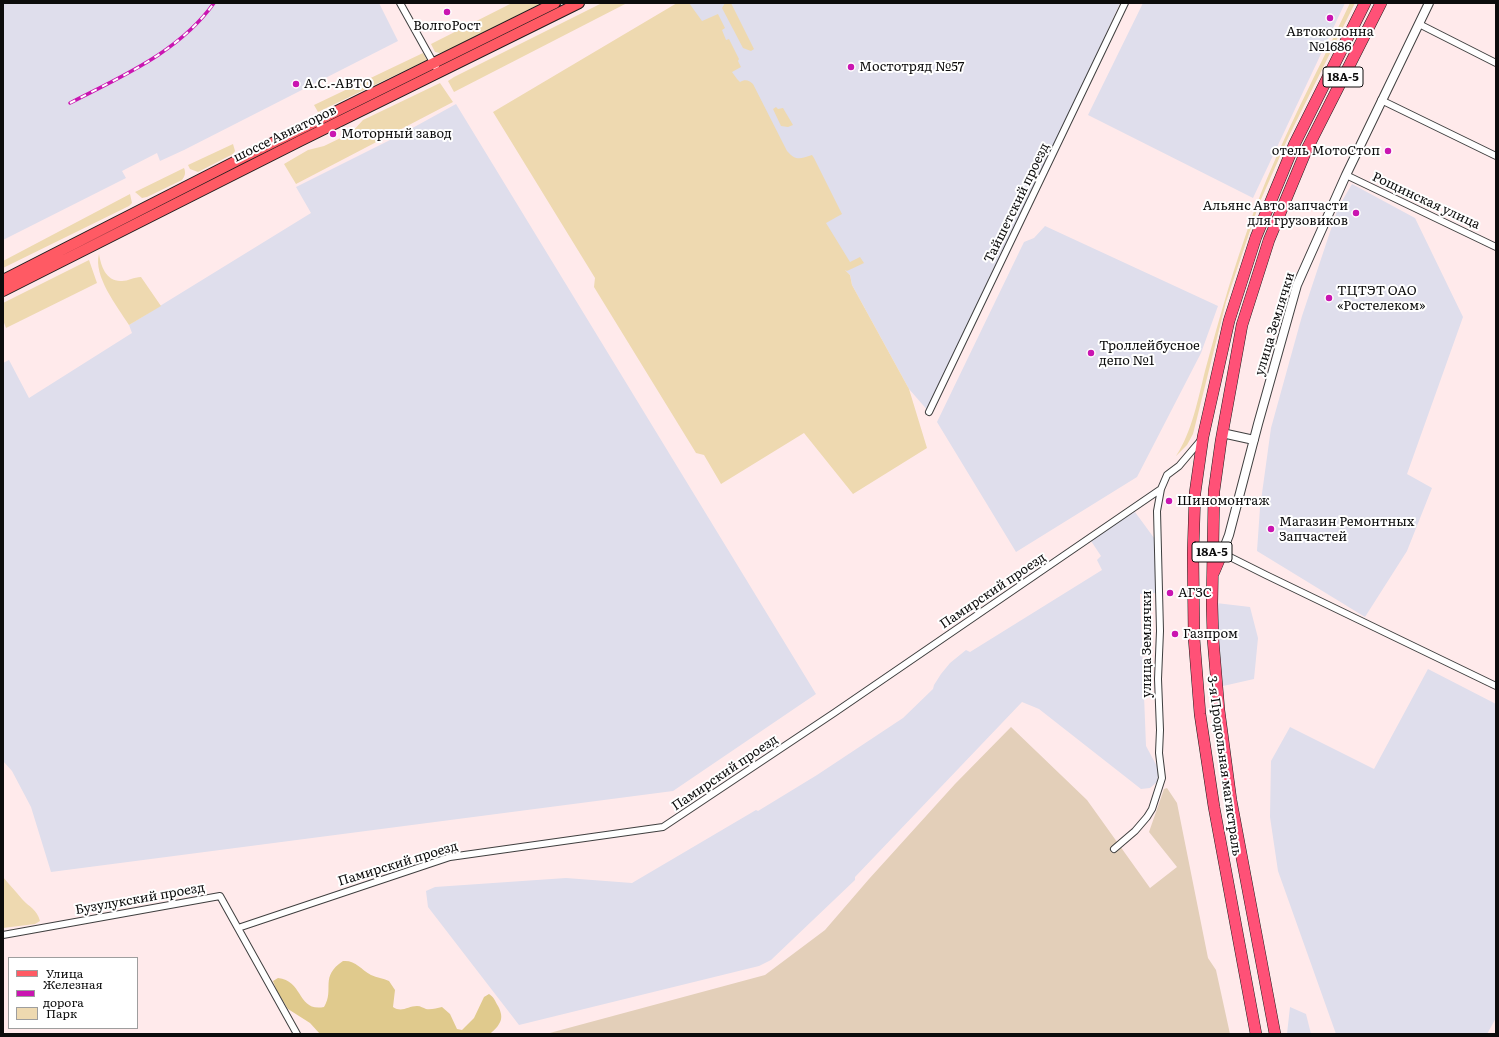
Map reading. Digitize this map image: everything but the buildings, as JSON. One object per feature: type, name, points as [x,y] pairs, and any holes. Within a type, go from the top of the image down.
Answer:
[{"type":"highway","points":[[1351,30],[1358,12],[1359,3]]},
{"type":"highway","name":"3-я Продольная магистраль","points":[[1256,1034],[1214,807],[1200,714],[1194,638],[1193,554],[1195,493],[1203,437],[1229,321],[1256,237],[1294,145],[1365,3]]},
{"type":"highway","name":"3-я Продольная магистраль","points":[[1274,1034],[1231,800],[1219,710],[1213,639],[1212,576],[1214,491],[1222,433],[1242,325],[1269,240],[1306,151],[1381,3]]},
{"type":"highway","points":[[1212,576],[1222,552]]},
{"type":"main road","name":"шоссе Авиаторов","points":[[3,290],[300,140],[437,68],[555,3]]},
{"type":"main road","name":"шоссе Авиаторов","points":[[3,280],[235,161],[579,3]]},
{"type":"street","points":[[400,3],[437,68]]},
{"type":"street","name":"Тайшетский проезд","points":[[929,412],[1125,3]]},
{"type":"street","name":"улица Землячки","points":[[1222,552],[1229,535],[1297,285],[1381,100],[1429,3]]},
{"type":"street","points":[[1419,24],[1496,63]]},
{"type":"street","points":[[1381,100],[1496,156]]},
{"type":"street","name":"Рощинская улица","points":[[1346,175],[1496,247]]},
{"type":"street","points":[[1222,433],[1254,440]]},
{"type":"street","name":"улица Землячки","points":[[1114,849],[1135,831],[1147,817],[1152,809],[1162,778],[1159,753],[1160,730],[1158,679],[1160,624],[1158,510],[1161,489],[1167,476],[1179,466],[1203,437]]},
{"type":"street","name":"Памирский проезд","points":[[238,928],[450,857],[663,827],[834,713],[1161,489]]},
{"type":"street","points":[[1222,552],[1266,575],[1496,686]]},
{"type":"street","name":"Бузулукский проезд","points":[[3,935],[220,896],[297,1034]]},
{"type":"shaded area","points":[[3,3],[379,3],[398,41],[184,150],[160,161],[157,153],[122,171],[126,178],[3,240]]},
{"type":"shaded area","points":[[681,3],[1120,3],[1020,223],[929,412],[909,389],[852,285],[850,275],[843,268]]},
{"type":"shaded area","points":[[1143,3],[1345,3],[1253,198],[1088,115]]},
{"type":"shaded area","points":[[456,104],[816,694],[673,791],[51,872],[31,807],[12,771],[3,761],[3,363],[9,360],[29,398],[132,333],[129,325],[311,213],[296,187],[398,136]]},
{"type":"shaded area","points":[[1352,184],[1415,218],[1463,317],[1407,474],[1432,488],[1407,551],[1365,617],[1257,551],[1260,508],[1271,428],[1302,316],[1338,208]]},
{"type":"shaded area","points":[[1045,226],[1218,306],[1201,353],[1137,477],[1016,552],[937,422],[1024,242],[1034,238]]},
{"type":"shaded area","points":[[1135,512],[1157,542],[1156,593],[1140,594],[1146,746],[1159,770],[1157,782],[1150,788],[1141,789],[1039,709],[1022,702],[855,877],[855,880],[771,960],[759,966],[519,1025],[428,907],[426,891],[435,887],[566,878],[632,883],[756,810],[758,811],[817,775],[903,718],[933,689],[941,674],[950,663],[966,650],[970,652],[1102,570],[1097,560],[1101,556],[1091,541]]},
{"type":"shaded area","points":[[1216,603],[1250,607],[1258,638],[1254,679],[1223,686]]},
{"type":"shaded area","points":[[1428,669],[1496,704],[1496,1018],[1487,1034],[1336,1034],[1278,871],[1270,817],[1271,761],[1290,727],[1374,769]]},
{"type":"shaded area","points":[[1011,727],[1087,800],[1150,888],[1177,867],[1149,832],[1164,789],[1167,788],[1177,803],[1208,958],[1216,970],[1230,1034],[546,1034],[765,975],[825,930],[955,784]]},
{"type":"shaded area","points":[[343,961],[358,965],[367,973],[389,981],[395,990],[393,1007],[396,1009],[414,1006],[420,1006],[426,1009],[442,1007],[450,1014],[457,1029],[462,1030],[474,1018],[484,997],[489,994],[494,999],[500,1011],[501,1018],[499,1025],[490,1034],[320,1034],[310,1023],[288,1009],[273,981],[278,978],[286,980],[292,984],[304,1001],[309,1005],[324,1007],[327,1001],[331,972]]},
{"type":"shaded area","points":[[1290,1007],[1306,1014],[1311,1034],[1287,1034]]},
{"type":"green space","points":[[512,3],[542,3],[446,51],[440,53],[435,52],[431,44]]},
{"type":"green space","points":[[602,3],[627,3],[454,92],[448,81],[454,77]]},
{"type":"green space","points":[[677,3],[689,3],[702,21],[718,14],[725,28],[722,30],[726,40],[729,39],[739,59],[738,61],[741,67],[732,72],[740,82],[747,80],[753,84],[787,151],[796,158],[812,155],[842,214],[826,223],[850,262],[860,257],[864,263],[847,271],[845,270],[850,275],[852,285],[909,389],[927,448],[853,494],[804,433],[721,484],[704,455],[696,453],[594,287],[595,278],[493,112]]},
{"type":"green space","points":[[725,3],[731,3],[754,49],[751,51],[743,48],[722,8]]},
{"type":"green space","points":[[1350,3],[1355,3],[1288,138],[1259,204],[1226,302],[1193,434],[1187,445],[1176,456],[1182,447],[1194,415],[1223,305],[1255,209],[1293,120]]},
{"type":"green space","points":[[423,53],[427,60],[318,112],[314,105]]},
{"type":"green space","points":[[440,83],[453,102],[296,184],[284,164],[308,150],[324,146],[351,133],[363,120]]},
{"type":"green space","points":[[776,107],[778,109],[783,108],[793,125],[788,127],[781,126],[773,109]]},
{"type":"green space","points":[[233,144],[235,151],[233,154],[198,172],[190,169],[188,165]]},
{"type":"green space","points":[[184,168],[185,174],[182,180],[147,197],[142,198],[135,192]]},
{"type":"green space","points":[[130,194],[132,203],[129,206],[3,268],[3,261]]},
{"type":"green space","points":[[99,254],[103,268],[108,276],[116,281],[141,277],[161,306],[129,325],[107,291],[99,272]]},
{"type":"green space","points":[[89,260],[97,283],[6,328],[3,320],[3,303]]},
{"type":"green space","points":[[3,877],[22,899],[35,911],[40,921],[35,924],[3,928]]},
{"type":"railway","points":[[70,103],[129,72],[167,49],[184,36],[214,3]]},
{"type":"place","name":"ВолгоРост","points":[[447,12]]},
{"type":"place","name":"Автоколонна №1686","points":[[1330,18]]},
{"type":"place","name":"Мостотряд №57","points":[[851,67]]},
{"type":"place","name":"А.С.-АВТО","points":[[296,84]]},
{"type":"place","name":"Моторный завод","points":[[333,134]]},
{"type":"place","name":"отель МотоСтоп","points":[[1388,151]]},
{"type":"place","name":"Альянс Авто запчасти для грузовиков","points":[[1356,213]]},
{"type":"place","name":"ТЦТЭТ ОАО «Ростелеком»","points":[[1329,298]]},
{"type":"place","name":"Троллейбусное депо №1","points":[[1091,353]]},
{"type":"place","name":"Шиномонтаж","points":[[1169,501]]},
{"type":"place","name":"Магазин Ремонтных Запчастей","points":[[1271,529]]},
{"type":"place","name":"АГЗС","points":[[1170,593]]},
{"type":"place","name":"Газпром","points":[[1175,634]]}]
